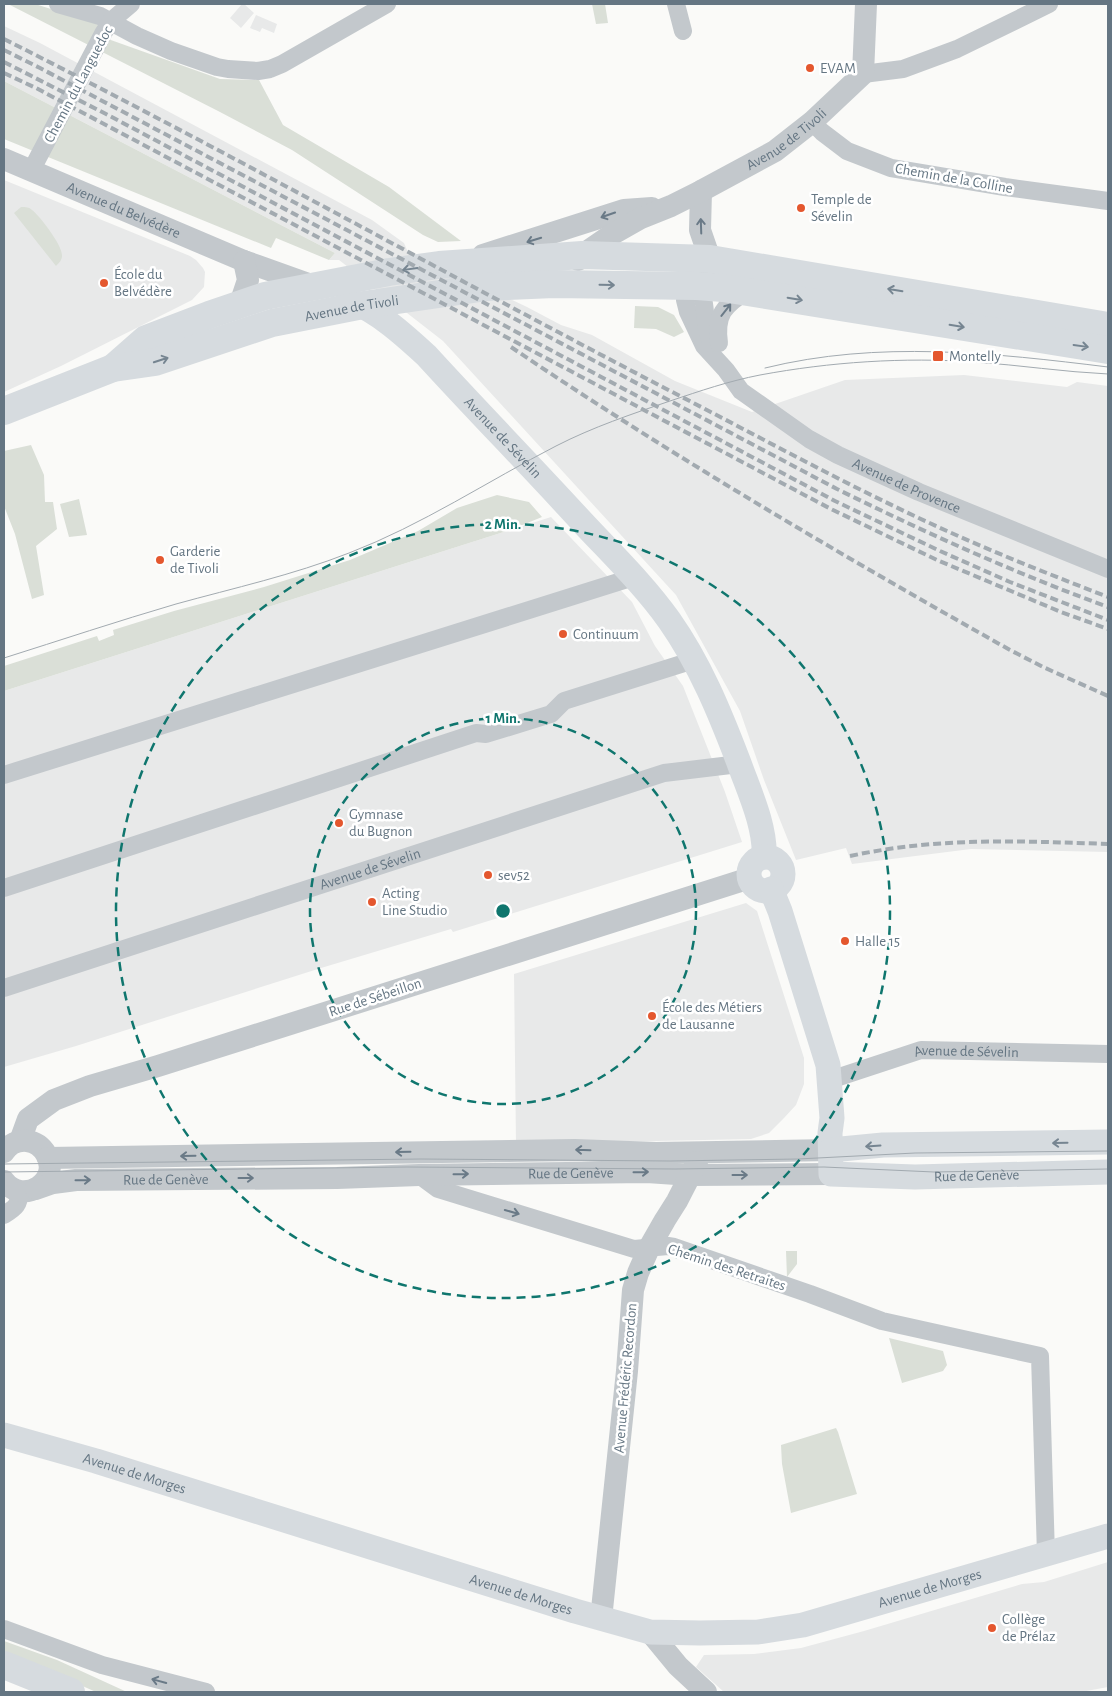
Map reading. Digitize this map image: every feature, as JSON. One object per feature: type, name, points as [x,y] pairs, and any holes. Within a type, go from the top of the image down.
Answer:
[{"type":"main road","points":[[582,255],[710,259],[1108,326]]},
{"type":"main road","name":"Avenue de Tivoli","points":[[113,368],[146,339],[265,296],[390,272],[459,263],[582,255]]},
{"type":"main road","points":[[558,284],[697,286],[747,291],[1108,350]]},
{"type":"main road","name":"Avenue de Tivoli","points":[[4,411],[113,368],[155,362],[272,323],[371,304],[487,287],[558,284]]},
{"type":"main road","name":"Avenue du Belvédère","points":[[317,287],[371,304]]},
{"type":"main road","name":"Avenue de Sévelin","points":[[371,304],[426,356],[634,577],[669,621],[694,660],[712,696],[745,777],[765,847],[764,857],[754,862],[750,872],[761,884]]},
{"type":"main road","points":[[761,884],[780,911],[825,1054],[830,1080],[832,1118],[830,1133],[831,1174]]},
{"type":"main road","name":"Rue de Genève","points":[[831,1150],[883,1145],[1108,1142]]},
{"type":"main road","name":"Rue de Genève","points":[[831,1174],[915,1178],[1108,1172]]},
{"type":"main road","name":"Avenue de Morges","points":[[4,1435],[105,1464],[601,1619],[650,1632],[700,1634],[758,1632],[803,1625],[1108,1536]]},
{"type":"main road","points":[[4,1665],[71,1692]]},
{"type":"street","points":[[58,4],[100,16],[107,26],[217,67],[228,70],[258,71],[282,64],[388,4]]},
{"type":"street","name":"Chemin du Languedoc","points":[[35,164],[107,26],[131,4]]},
{"type":"street","points":[[676,4],[683,31]]},
{"type":"street","points":[[866,4],[863,74],[903,68],[957,49],[1049,4]]},
{"type":"street","name":"Avenue de Tivoli","points":[[558,284],[582,255],[611,234],[641,218],[701,191],[775,151],[812,122],[863,74]]},
{"type":"street","name":"Chemin de la Colline","points":[[812,122],[847,151],[891,168],[1005,187],[1108,201]]},
{"type":"street","name":"Avenue du Belvédère","points":[[4,159],[35,164],[244,261],[317,287]]},
{"type":"street","points":[[647,256],[676,268],[697,286],[707,274],[710,259],[700,230],[701,191]]},
{"type":"street","name":"Avenue de Tivoli","points":[[459,263],[624,210],[671,206]]},
{"type":"street","points":[[240,304],[248,280],[244,261]]},
{"type":"street","name":"Avenue de Provence","points":[[697,286],[704,297],[706,322],[711,342],[726,370],[741,391],[809,439],[838,455],[919,492],[1108,569]]},
{"type":"street","name":"Avenue de Provence","points":[[726,370],[718,341],[718,322],[722,311],[747,291]]},
{"type":"street","points":[[4,775],[634,577]]},
{"type":"street","points":[[4,888],[476,733],[486,734],[551,714],[564,701],[694,660]]},
{"type":"street","name":"Avenue de Sévelin","points":[[4,988],[664,773],[739,764]]},
{"type":"street","name":"Rue de Sébeillon","points":[[12,1146],[28,1119],[54,1100],[90,1086],[761,884]]},
{"type":"street","name":"Avenue de Sévelin","points":[[830,1080],[921,1050],[1108,1054]]},
{"type":"street","points":[[4,1215],[16,1206],[20,1200],[20,1187],[46,1179],[49,1173],[48,1158],[44,1150],[29,1141],[12,1146]]},
{"type":"street","name":"Rue de Genève","points":[[48,1158],[575,1150],[656,1153],[831,1150]]},
{"type":"street","name":"Avenue Frédéric Recordon","points":[[601,1619],[627,1371],[633,1290],[649,1248],[702,1152]]},
{"type":"street","name":"Rue de Genève","points":[[20,1187],[76,1180],[337,1178],[647,1172],[691,1175],[831,1174]]},
{"type":"street","name":"Chemin des Retraites","points":[[419,1175],[438,1189],[478,1203],[634,1249],[674,1247],[882,1321],[1040,1356],[1046,1554]]},
{"type":"street","points":[[4,1629],[102,1665],[206,1692]]},
{"type":"street","points":[[650,1632],[678,1666],[706,1692]]},
{"type":"shaded area","points":[[8,4],[35,4],[96,23],[108,39],[220,79],[259,80],[283,125],[389,187],[461,241],[438,242],[423,235],[292,150]]},
{"type":"shaded area","points":[[242,4],[254,13],[241,28],[230,18]]},
{"type":"shaded area","points":[[592,4],[605,4],[608,23],[596,24]]},
{"type":"shaded area","points":[[256,15],[277,24],[274,33],[262,28],[260,32],[250,28]]},
{"type":"shaded area","points":[[4,26],[40,43],[372,220],[404,243],[407,250],[561,325],[592,335],[675,381],[752,412],[845,380],[964,375],[1067,387],[1077,382],[1108,386],[1108,852],[971,849],[852,864],[846,848],[796,860],[764,780],[740,711],[676,595],[443,341],[339,260],[329,260],[335,253],[4,81]]},
{"type":"shaded area","points":[[4,81],[335,253],[329,260],[276,238],[271,248],[4,139]]},
{"type":"shaded area","name":"École du Belvédère","points":[[4,180],[190,256],[196,260],[205,272],[204,287],[192,300],[61,366],[4,392]]},
{"type":"shaded area","points":[[21,207],[29,208],[36,213],[59,245],[62,256],[56,266],[14,213]]},
{"type":"shaded area","points":[[635,306],[658,307],[674,315],[684,332],[674,337],[656,329],[634,328]]},
{"type":"shaded area","points":[[31,445],[44,475],[45,502],[53,502],[57,529],[36,546],[44,595],[32,599],[15,534],[4,506],[4,451]]},
{"type":"shaded area","points":[[497,495],[529,502],[542,517],[510,530],[4,691],[4,666],[97,636],[99,641],[114,635],[113,630],[174,611],[264,587],[350,560],[418,531],[457,508]]},
{"type":"shaded area","points":[[79,499],[87,535],[69,537],[60,504]]},
{"type":"shaded area","points":[[551,517],[632,602],[655,646],[683,686],[725,792],[742,842],[453,932],[451,929],[321,968],[4,1067],[4,691]]},
{"type":"shaded area","name":"École des Métiers de Lausanne","points":[[746,903],[757,911],[804,1058],[804,1084],[796,1105],[784,1118],[769,1133],[751,1139],[516,1144],[514,974]]},
{"type":"shaded area","points":[[786,1251],[797,1251],[797,1264],[787,1277]]},
{"type":"shaded area","points":[[889,1338],[943,1351],[947,1365],[943,1371],[902,1383]]},
{"type":"shaded area","points":[[836,1428],[857,1494],[791,1513],[782,1464],[781,1445]]},
{"type":"shaded area","name":"Collège de Prélaz","points":[[1108,1562],[1108,1687],[1081,1692],[724,1692],[696,1667],[704,1655],[754,1654],[801,1648],[1022,1584],[1044,1582]]},
{"type":"shaded area","points":[[4,1641],[57,1660],[127,1692],[96,1692],[4,1652]]},
{"type":"tram line","points":[[765,368],[808,359],[850,354],[893,352],[979,354],[1108,367]]},
{"type":"tram line","points":[[4,658],[176,604],[285,575],[328,561],[403,529],[531,459],[584,433],[656,406],[737,380],[813,367],[894,360],[975,362],[1108,374]]},
{"type":"tram line","points":[[4,1164],[421,1159],[670,1161],[798,1159],[915,1153],[1108,1151]]},
{"type":"tram line","points":[[4,1172],[407,1167],[675,1169],[824,1167],[934,1172],[1108,1169]]},
{"type":"railway","points":[[4,39],[174,127],[595,352],[846,482],[967,540],[1108,597]]},
{"type":"railway","points":[[4,50],[837,489],[971,552],[1108,607]]},
{"type":"railway","points":[[4,62],[106,114],[835,501],[1010,582],[1108,620]]},
{"type":"railway","points":[[4,73],[36,88],[831,509],[937,560],[1061,612],[1108,629]]},
{"type":"railway","points":[[511,347],[695,466],[883,578],[1010,650],[1108,696]]},
{"type":"railway","points":[[850,856],[883,850],[947,843],[1010,841],[1108,844]]},
{"type":"place","name":"EVAM","points":[[810,68]]},
{"type":"place","name":"Temple de Sévelin","points":[[801,208]]},
{"type":"place","name":"École du Belvédère","points":[[104,283]]},
{"type":"place","name":"Montelly","points":[[938,356]]},
{"type":"place","name":"Garderie de Tivoli","points":[[160,560]]},
{"type":"place","name":"Continuum","points":[[563,634]]},
{"type":"place","name":"Gymnase du Bugnon","points":[[339,823]]},
{"type":"place","name":"sev52","points":[[488,875]]},
{"type":"place","name":"Acting Line Studio","points":[[372,902]]},
{"type":"place","name":"Halle 15","points":[[845,941]]},
{"type":"place","name":"École des Métiers de Lausanne","points":[[652,1016]]},
{"type":"place","name":"Collège de Prélaz","points":[[992,1628]]}]
